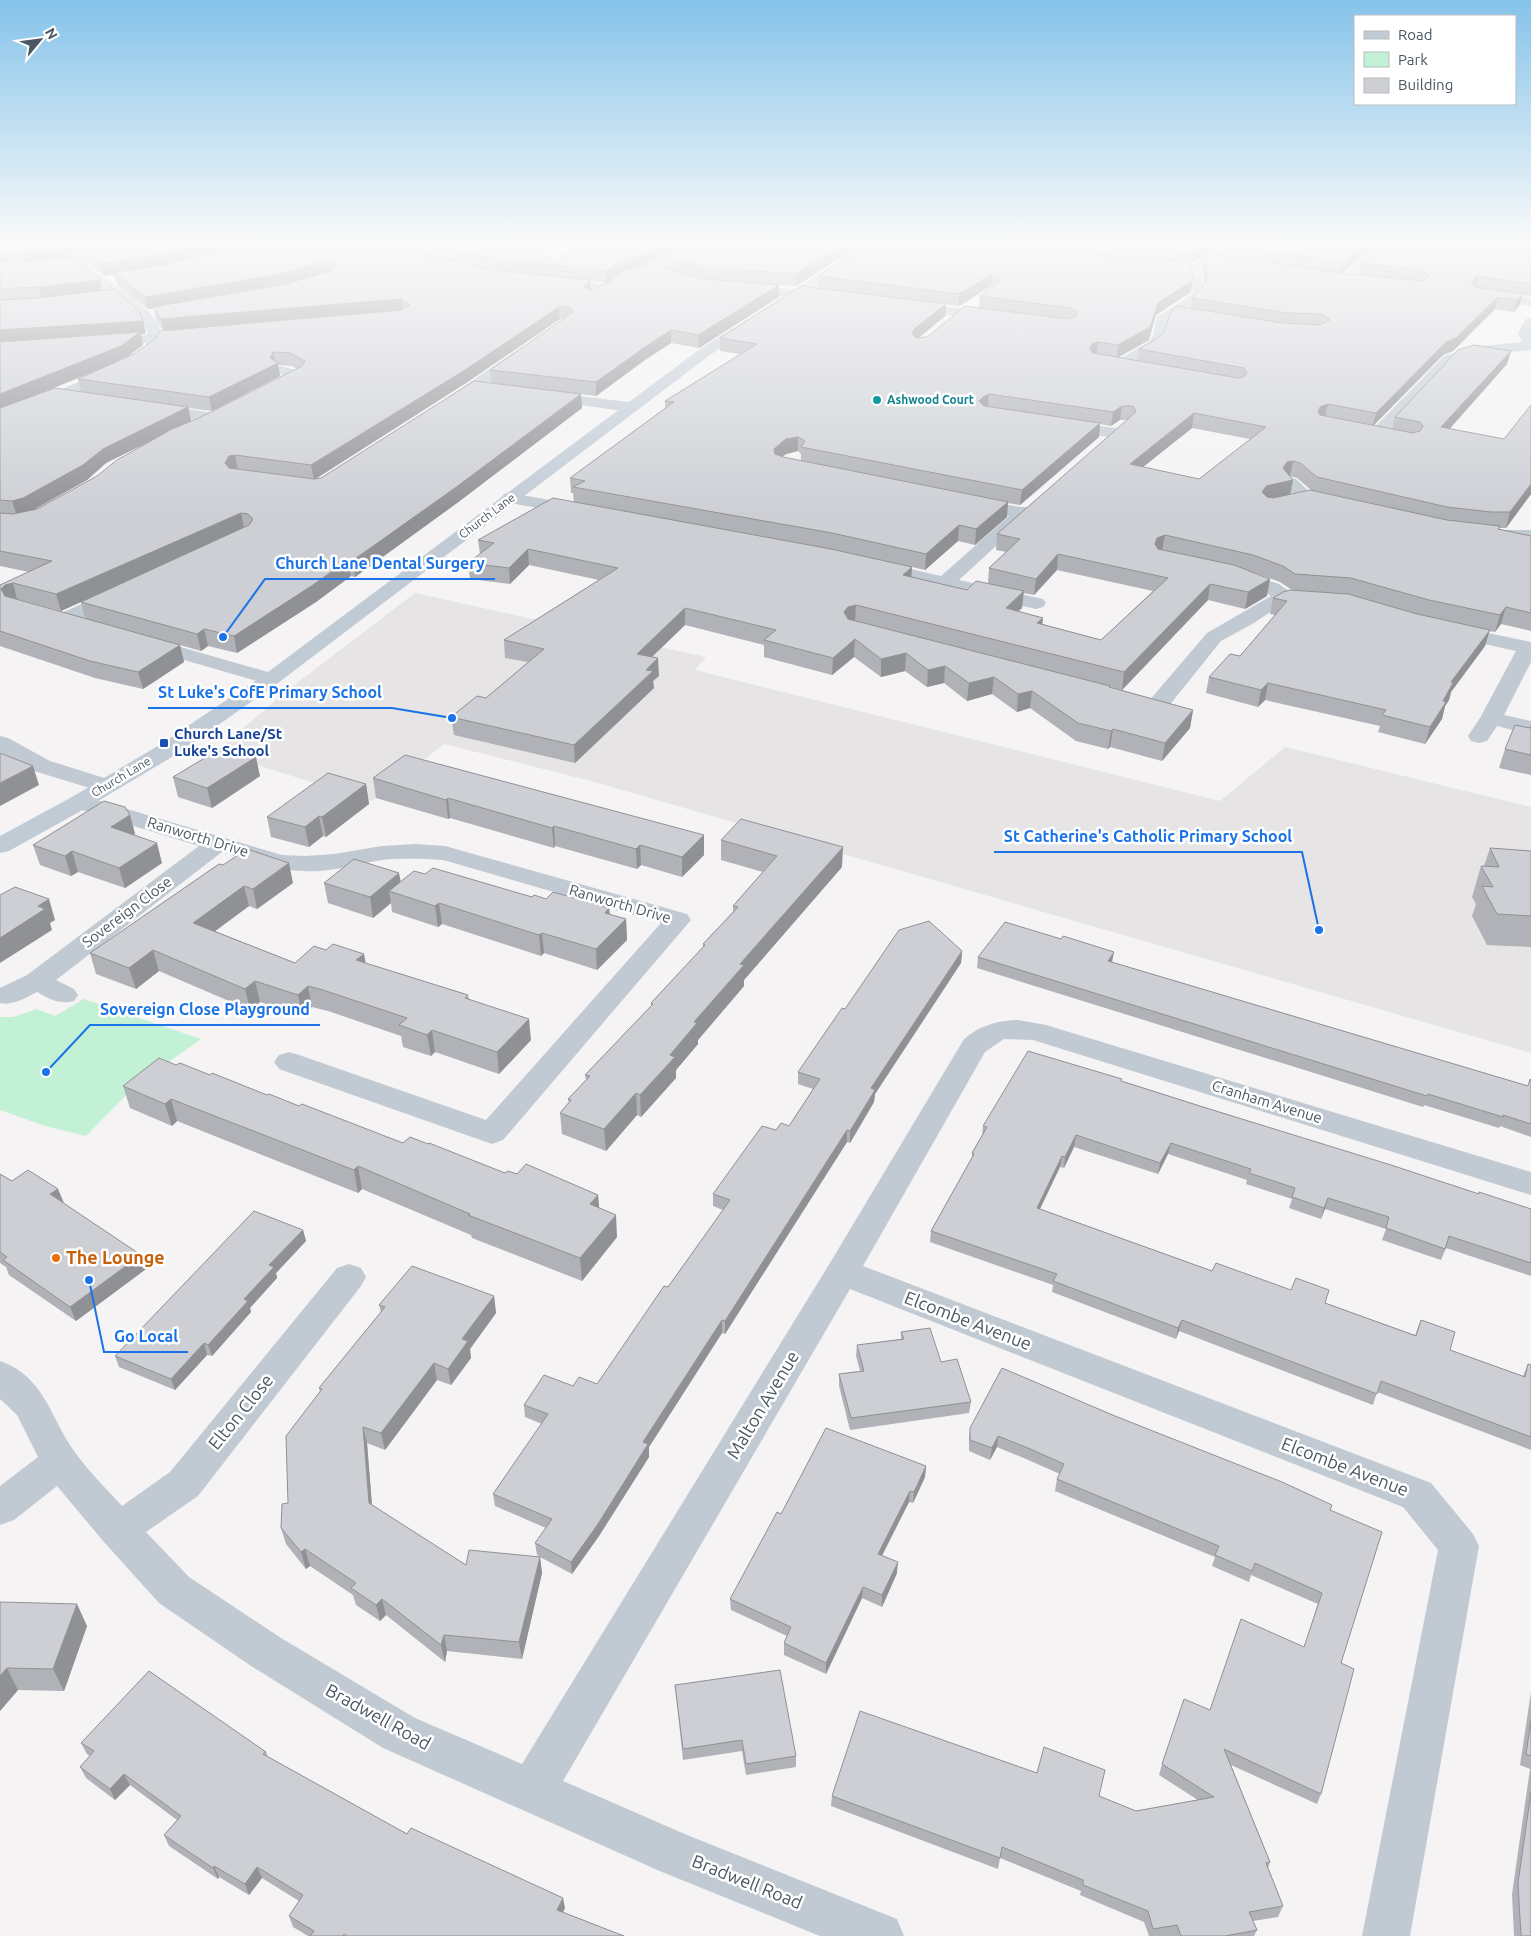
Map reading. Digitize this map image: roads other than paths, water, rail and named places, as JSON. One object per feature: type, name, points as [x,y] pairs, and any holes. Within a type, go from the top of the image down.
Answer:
[{"type":"main road","name":"Church Lane","points":[[0,846],[80,802],[169,749],[271,679],[630,407],[705,352],[733,334]]},
{"type":"street","points":[[0,418],[58,396],[129,363],[154,346],[156,334]]},
{"type":"street","points":[[90,344],[202,334]]},
{"type":"street","points":[[1119,365],[1155,344],[1160,334]]},
{"type":"street","points":[[1377,434],[1449,359],[1478,350],[1531,345]]},
{"type":"street","points":[[440,408],[533,346]]},
{"type":"street","points":[[1104,363],[1138,369]]},
{"type":"street","points":[[281,370],[298,376]]},
{"type":"street","points":[[256,397],[298,376],[316,372]]},
{"type":"street","points":[[472,388],[492,390]]},
{"type":"street","points":[[532,395],[630,407]]},
{"type":"street","points":[[58,396],[87,400]]},
{"type":"street","points":[[136,407],[214,418]]},
{"type":"street","points":[[186,432],[231,409]]},
{"type":"street","points":[[1047,423],[1120,429],[1097,448]]},
{"type":"street","points":[[1360,431],[1393,437]]},
{"type":"street","points":[[1290,483],[1307,498]]},
{"type":"street","points":[[510,498],[592,512]]},
{"type":"street","points":[[1270,507],[1307,498],[1326,502]]},
{"type":"street","points":[[956,500],[1023,513]]},
{"type":"street","points":[[946,582],[1037,501]]},
{"type":"street","points":[[1469,532],[1531,535]]},
{"type":"street","points":[[859,563],[1036,603]]},
{"type":"street","points":[[1216,571],[1257,582],[1286,598]]},
{"type":"street","points":[[92,627],[54,617],[133,587]]},
{"type":"street","points":[[1155,707],[1214,637],[1247,620],[1272,602],[1286,598],[1332,600]]},
{"type":"street","points":[[1429,626],[1529,648],[1491,718],[1479,736]]},
{"type":"street","points":[[130,638],[271,679]]},
{"type":"street","points":[[1491,718],[1531,728]]},
{"type":"street","points":[[0,743],[42,766],[106,786]]},
{"type":"street","name":"Ranworth Drive","points":[[80,802],[280,862],[305,864],[334,862],[382,853],[415,851],[445,854],[678,920],[492,1133],[289,1062]]},
{"type":"street","name":"Sovereign Close","points":[[6,996],[36,981],[217,844]]},
{"type":"street","points":[[36,981],[64,994]]},
{"type":"street","name":"Cranham Avenue","points":[[1001,1030],[1036,1031],[1531,1184]]},
{"type":"street","name":"Malton Avenue","points":[[532,1790],[842,1272],[974,1046],[984,1036],[1001,1030]]},
{"type":"street","name":"Elcombe Avenue","points":[[842,1272],[1417,1495],[1447,1531],[1459,1546],[1386,1936]]},
{"type":"street","name":"Elton Close","points":[[118,1530],[184,1484],[349,1277]]},
{"type":"street","name":"Bradwell Road","points":[[0,1376],[30,1404],[60,1462],[118,1530],[174,1590],[266,1652],[400,1733],[679,1855],[880,1936]]},
{"type":"street","points":[[0,1508],[60,1462]]},
{"type":"place","name":"Ashwood Court","points":[[877,400]]},
{"type":"place","name":"Church Lane Dental Surgery","points":[[223,637]]},
{"type":"place","name":"St Luke's CofE Primary School","points":[[452,718]]},
{"type":"place","name":"Church Lane/St Luke's School","points":[[164,743]]},
{"type":"place","name":"St Catherine's Catholic Primary School","points":[[1319,930]]},
{"type":"place","name":"Sovereign Close Playground","points":[[46,1072]]},
{"type":"place","name":"The Lounge","points":[[56,1258]]},
{"type":"place","name":"Go Local","points":[[89,1280]]}]
